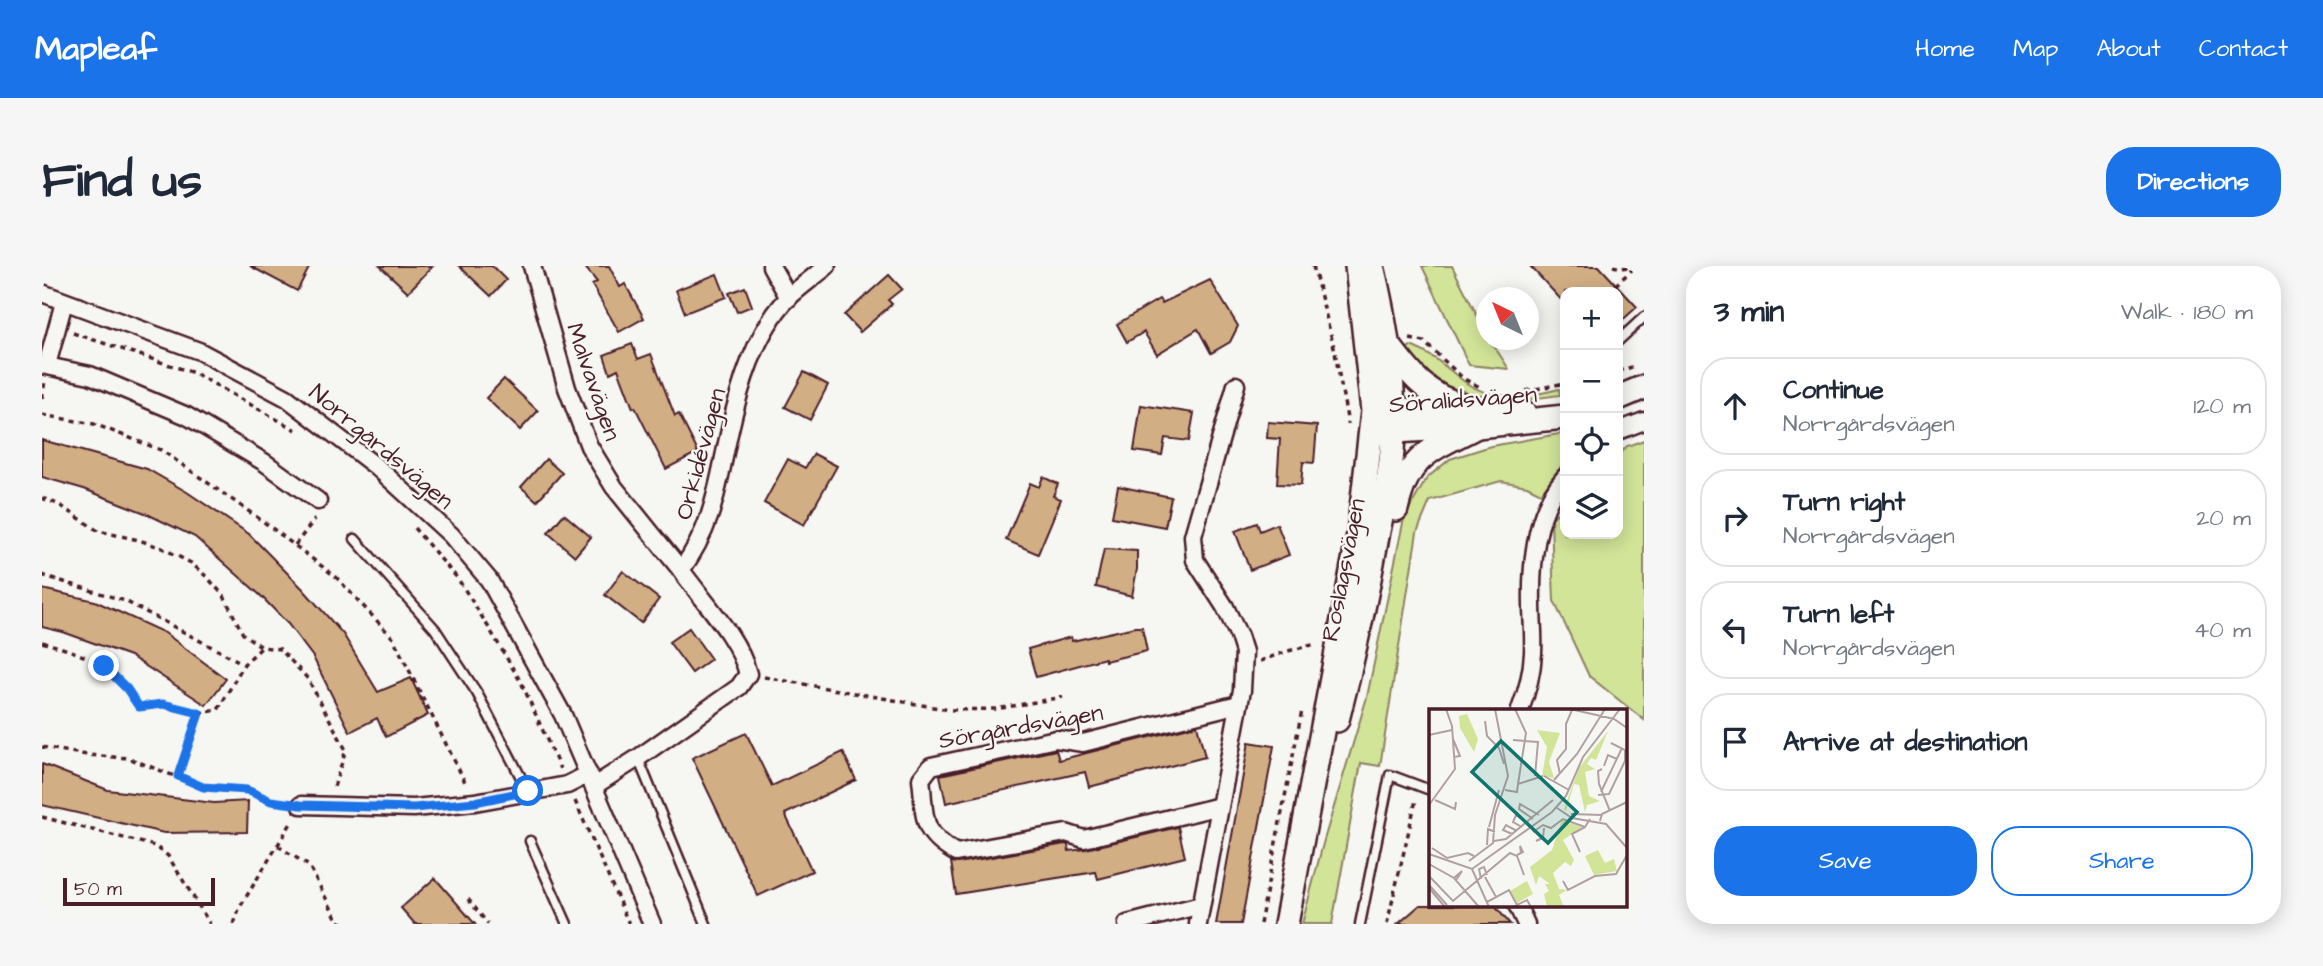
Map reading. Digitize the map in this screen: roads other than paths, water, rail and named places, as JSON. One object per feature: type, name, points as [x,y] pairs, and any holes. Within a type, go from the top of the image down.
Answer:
[{"type":"main road","name":"Roslagsvägen","points":[[1294,878],[1356,649],[1391,464],[1357,266]]},
{"type":"main road","name":"Roslagsvägen","points":[[1286,924],[1359,534],[1383,421],[1395,341],[1372,266]]},
{"type":"main road","points":[[1395,341],[1405,367],[1429,391],[1459,404],[1493,398]]},
{"type":"main road","points":[[1623,396],[1644,387]]},
{"type":"main road","name":"Söralidsvägen","points":[[1383,421],[1493,398],[1560,417]]},
{"type":"main road","name":"Söralidsvägen","points":[[1383,421],[1477,426],[1560,418]]},
{"type":"main road","points":[[1356,649],[1382,571],[1401,486],[1409,471],[1420,457],[1477,426]]},
{"type":"street","name":"Malvavägen","points":[[532,266],[567,388],[589,446],[614,487],[681,570]]},
{"type":"street","points":[[771,266],[789,298]]},
{"type":"street","name":"Orkidévägen","points":[[681,570],[709,522],[729,432],[752,359],[772,320],[789,298],[827,266]]},
{"type":"street","name":"Norrgårdsvägen","points":[[42,293],[199,351],[287,398],[378,468],[451,535],[489,580],[563,715],[652,924]]},
{"type":"street","points":[[65,302],[45,365],[90,374],[187,416],[264,462],[317,500]]},
{"type":"street","points":[[1198,924],[1240,704],[1244,652],[1225,607],[1195,560],[1193,536],[1236,385]]},
{"type":"street","points":[[1623,429],[1644,421]]},
{"type":"street","points":[[1520,709],[1528,691],[1533,653],[1532,601],[1541,518],[1560,483]]},
{"type":"street","points":[[301,805],[414,808],[475,802],[591,780],[638,758],[739,687],[748,674],[745,662],[734,643],[681,570]]},
{"type":"street","name":"Sörgårdsvägen","points":[[1220,806],[1083,839],[1066,833],[956,853],[938,843],[923,819],[921,779],[930,766],[1056,739],[1083,743],[1240,704]]},
{"type":"street","points":[[1128,924],[1201,905]]},
{"type":"street","points":[[1517,906],[1526,924]]},
{"type":"lane","points":[[1623,336],[1644,317]]},
{"type":"lane","points":[[355,539],[435,629],[477,693],[528,791]]},
{"type":"lane","points":[[638,758],[706,924]]},
{"type":"lane","points":[[1360,924],[1390,775],[1429,789]]},
{"type":"lane","points":[[530,841],[567,924]]}]
